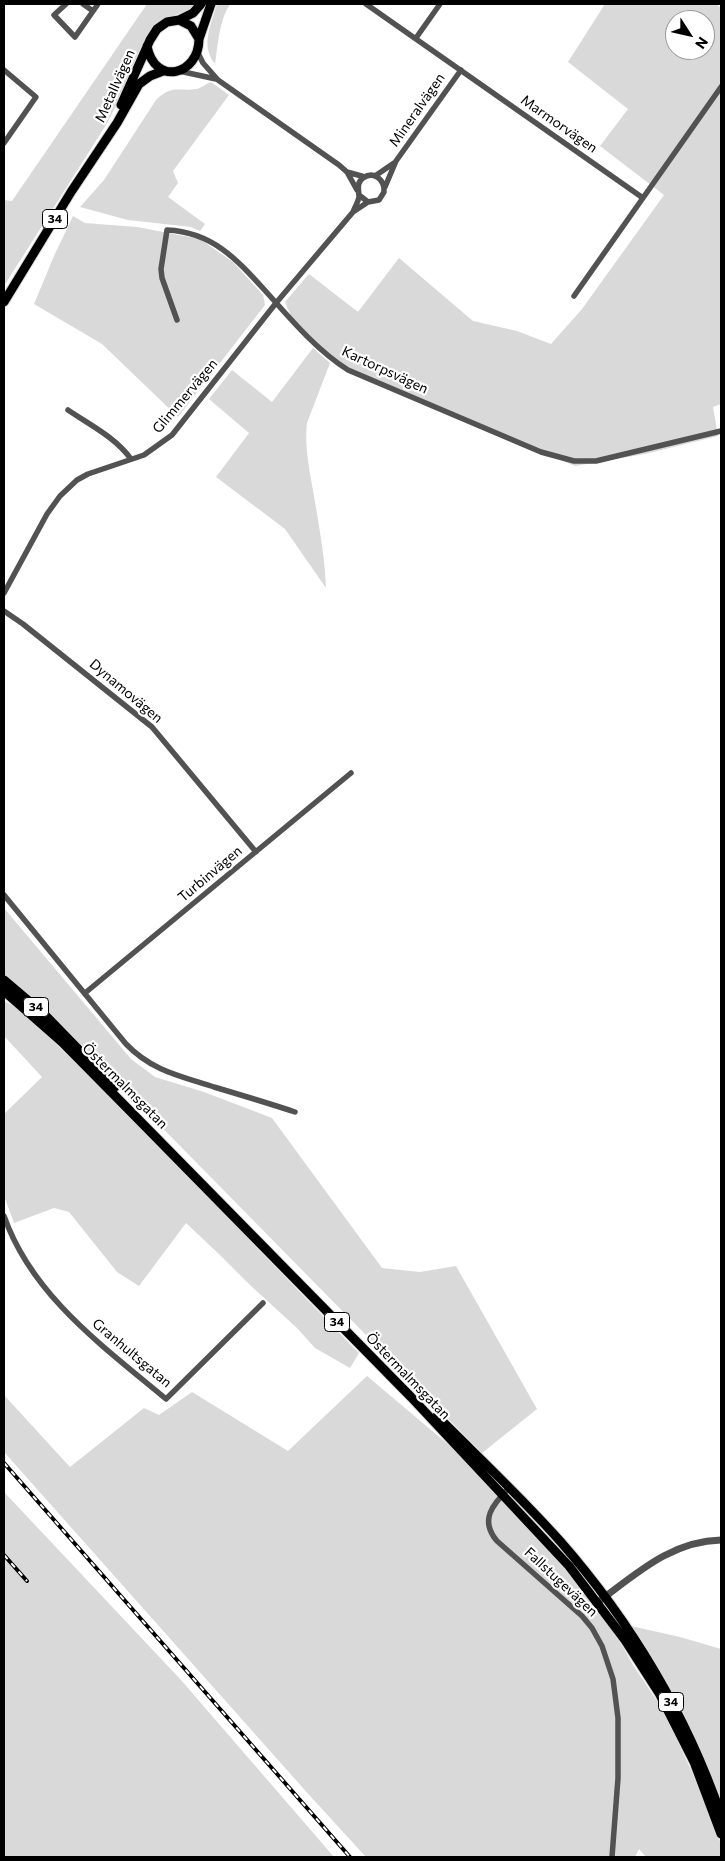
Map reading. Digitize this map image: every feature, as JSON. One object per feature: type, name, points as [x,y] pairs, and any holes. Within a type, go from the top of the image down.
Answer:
[{"type":"main road","name":"34","points":[[147,46],[153,34],[162,25],[179,20],[192,13],[201,4]]},
{"type":"main road","points":[[147,46],[152,60],[163,70],[179,71],[188,65],[198,51],[199,39],[211,4]]},
{"type":"main road","points":[[179,20],[191,26],[199,39]]},
{"type":"main road","name":"Metallvägen","points":[[107,136],[147,46]]},
{"type":"main road","name":"Metallvägen","points":[[4,302],[107,136],[125,111],[139,84],[163,70]]},
{"type":"main road","name":"Östermalmsgatan","points":[[4,980],[55,1025],[414,1394],[506,1491],[564,1560],[601,1600],[644,1654],[680,1718],[700,1759],[721,1815]]},
{"type":"main road","name":"Östermalmsgatan","points":[[4,991],[72,1052],[506,1491]]},
{"type":"main road","name":"Östermalmsgatan","points":[[601,1600],[645,1668],[674,1721],[694,1762],[721,1834]]},
{"type":"street","points":[[66,4],[54,15],[75,37],[98,4]]},
{"type":"street","points":[[83,4],[93,11]]},
{"type":"street","name":"Mineralvägen","points":[[366,4],[461,70],[396,162],[385,189]]},
{"type":"street","points":[[416,38],[440,4]]},
{"type":"street","points":[[198,51],[203,63],[218,80],[347,172],[366,177],[375,176],[381,180],[385,189]]},
{"type":"street","points":[[4,70],[36,97],[4,143]]},
{"type":"street","name":"Marmorvägen","points":[[461,70],[642,198]]},
{"type":"street","points":[[179,71],[218,80]]},
{"type":"street","points":[[574,296],[721,87]]},
{"type":"street","name":"Mineralvägen","points":[[375,176],[396,162]]},
{"type":"street","points":[[347,172],[358,193],[368,202]]},
{"type":"street","name":"Glimmervägen","points":[[353,212],[360,181],[366,177]]},
{"type":"street","name":"Glimmervägen","points":[[4,593],[47,514],[60,496],[77,480],[88,474],[131,460],[152,450],[172,435],[276,303],[353,212],[368,202],[378,200],[383,195],[385,189]]},
{"type":"street","name":"Kartorpsvägen","points":[[177,320],[162,278],[161,269],[167,230],[198,235],[220,248],[238,262],[322,350],[348,370],[513,441],[557,457],[574,461],[596,461],[721,431]]},
{"type":"street","points":[[68,410],[111,439],[124,450],[131,460]]},
{"type":"street","name":"Dynamovägen","points":[[4,611],[152,727],[256,852]]},
{"type":"street","name":"Turbinvägen","points":[[85,993],[351,773]]},
{"type":"street","points":[[4,895],[130,1047],[151,1065],[173,1075],[295,1112]]},
{"type":"street","name":"Granhultsgatan","points":[[4,1216],[19,1250],[46,1289],[96,1340],[166,1399],[263,1303]]},
{"type":"street","name":"Fallstugevägen","points":[[506,1491],[492,1507],[489,1516],[491,1533],[497,1541],[587,1622],[597,1636],[613,1679],[619,1732],[612,1857]]},
{"type":"street","points":[[601,1600],[639,1570],[665,1554],[692,1544],[721,1540]]},
{"type":"shaded area","points":[[147,4],[197,4],[188,11],[165,18],[151,29],[142,46],[129,81],[106,125],[4,286],[4,200],[12,201]]},
{"type":"shaded area","points":[[217,4],[230,4],[221,25],[215,64],[208,50],[207,42]]},
{"type":"shaded area","points":[[605,4],[716,4],[721,8],[721,404],[713,407],[718,436],[645,454],[575,466],[334,363],[294,323],[285,302],[309,274],[358,312],[399,258],[473,321],[517,331],[551,344],[582,309],[664,195],[600,146],[628,109],[568,62]]},
{"type":"shaded area","points":[[211,82],[229,95],[173,171],[178,183],[168,197],[205,224],[200,231],[191,227],[128,220],[80,207],[104,180],[156,100],[171,90],[197,89]]},
{"type":"shaded area","points":[[73,216],[85,223],[137,227],[200,239],[233,262],[263,295],[265,305],[178,417],[102,344],[34,304]]},
{"type":"shaded area","points":[[313,348],[330,363],[307,423],[306,432],[308,460],[322,542],[326,588],[285,529],[216,477],[249,433],[209,399],[232,370],[272,402]]},
{"type":"shaded area","points":[[4,908],[131,1059],[155,1077],[204,1092],[272,1118],[382,1268],[420,1272],[456,1266],[537,1409],[482,1453],[70,1034],[4,975]]},
{"type":"shaded area","points":[[4,1001],[16,1007],[99,1084],[359,1353],[350,1368],[315,1348],[297,1328],[186,1223],[139,1286],[117,1272],[69,1212],[54,1208],[14,1223],[4,1196],[4,1114],[42,1077],[4,1036]]},
{"type":"shaded area","points":[[367,1376],[469,1462],[562,1563],[611,1626],[633,1665],[665,1713],[705,1801],[721,1844],[721,1857],[646,1857],[639,1849],[635,1857],[366,1857],[4,1452],[4,1395],[70,1467],[144,1408],[159,1415],[192,1392],[288,1451]]},
{"type":"shaded area","points":[[4,1492],[181,1680],[334,1857],[4,1857]]},
{"type":"shaded area","points":[[631,1626],[721,1649],[721,1799],[681,1707]]},
{"type":"railway","points":[[4,1463],[350,1857]]},
{"type":"railway","points":[[4,1555],[27,1581]]}]
